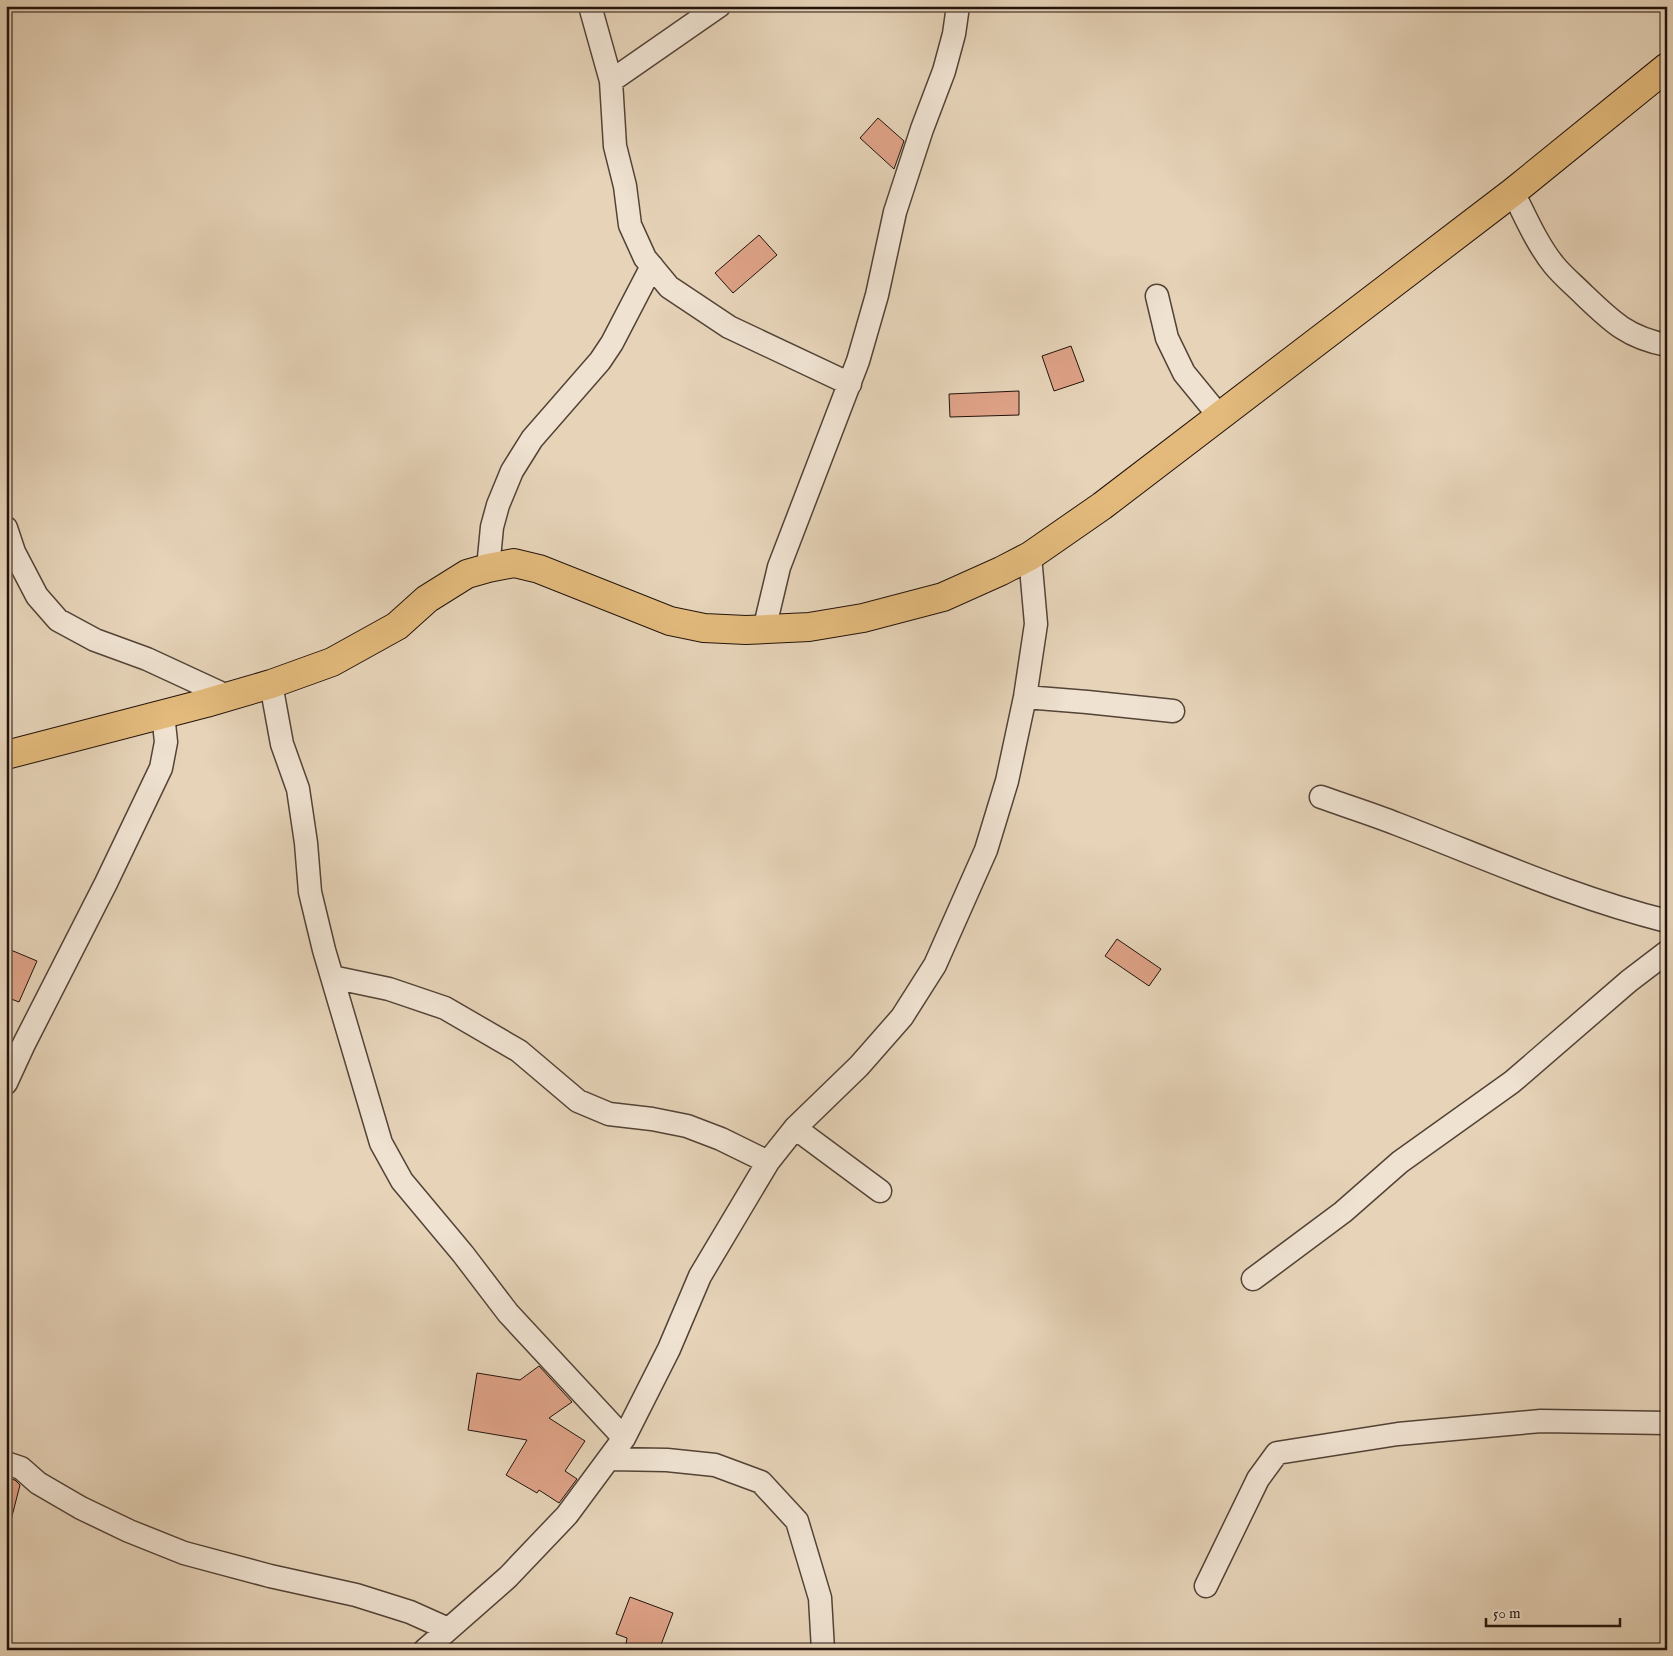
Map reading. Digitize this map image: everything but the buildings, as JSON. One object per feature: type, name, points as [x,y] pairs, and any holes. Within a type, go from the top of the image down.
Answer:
[{"type":"main road","points":[[6,755],[271,684],[332,662],[397,626],[427,599],[467,574],[514,563],[539,569],[591,588],[670,621],[704,628],[764,630],[809,627],[863,618],[943,597],[1030,556],[1102,506],[1513,192],[1667,66]]},
{"type":"street","points":[[590,6],[611,81],[615,146],[630,225],[645,258],[669,286],[729,327],[850,384]]},
{"type":"street","points":[[611,81],[719,6]]},
{"type":"street","points":[[764,630],[778,567],[858,361],[877,295],[895,212],[922,129],[944,71],[954,34],[958,6]]},
{"type":"street","points":[[1513,192],[1534,232],[1554,264],[1608,319],[1624,331],[1639,338],[1667,345]]},
{"type":"street","points":[[488,568],[494,520],[512,471],[532,439],[600,361],[612,343],[652,266]]},
{"type":"street","points":[[1157,296],[1167,338],[1184,373],[1220,417]]},
{"type":"street","points":[[6,528],[14,552],[37,596],[58,620],[95,640],[147,659],[227,696]]},
{"type":"street","points":[[425,1650],[508,1577],[567,1515],[609,1459],[624,1438],[669,1349],[700,1276],[768,1162],[796,1128],[859,1066],[902,1018],[935,965],[986,850],[1007,781],[1025,697],[1036,624],[1030,556]]},
{"type":"street","points":[[271,684],[282,744],[298,789],[310,892],[332,977],[381,1143],[402,1181],[463,1254],[508,1313],[624,1438]]},
{"type":"street","points":[[1025,697],[1172,711]]},
{"type":"street","points":[[6,1083],[15,1044],[106,883],[161,768],[166,742],[163,714]]},
{"type":"street","points":[[1321,798],[1396,824],[1484,860],[1606,904],[1667,921]]},
{"type":"street","points":[[1253,1280],[1343,1212],[1400,1162],[1512,1082],[1629,980],[1667,952]]},
{"type":"street","points":[[332,977],[389,989],[445,1008],[519,1051],[578,1101],[609,1114],[652,1119],[687,1126],[721,1139],[768,1162]]},
{"type":"street","points":[[796,1128],[880,1191]]},
{"type":"street","points":[[1206,1586],[1258,1478],[1277,1453],[1398,1434],[1541,1422],[1667,1423]]},
{"type":"street","points":[[609,1459],[668,1460],[715,1465],[761,1482],[797,1521],[820,1598],[823,1650]]},
{"type":"street","points":[[6,1463],[21,1468],[38,1483],[81,1508],[129,1531],[184,1553],[270,1576],[356,1595],[410,1612],[448,1629]]}]
